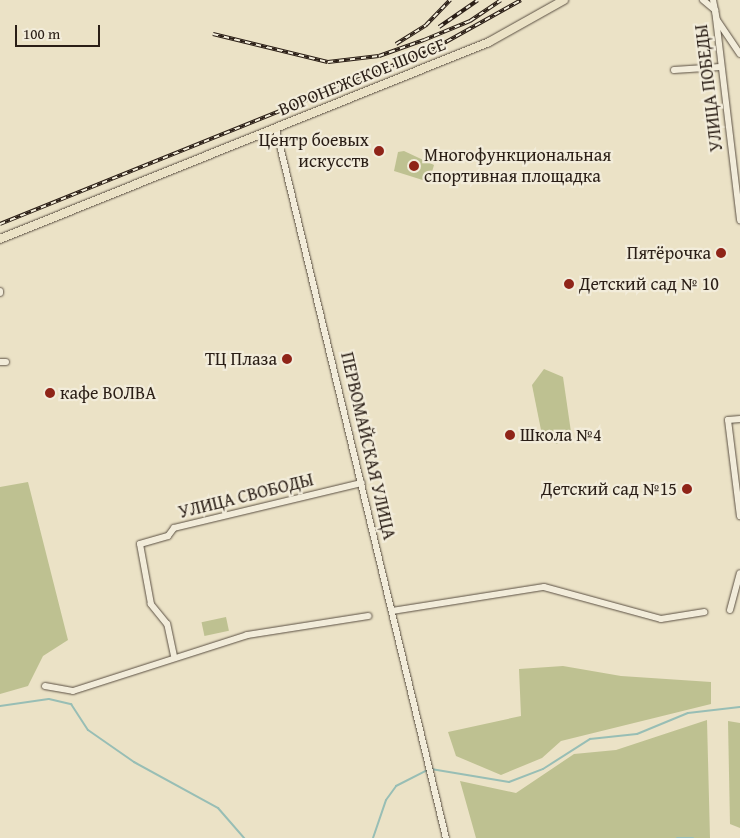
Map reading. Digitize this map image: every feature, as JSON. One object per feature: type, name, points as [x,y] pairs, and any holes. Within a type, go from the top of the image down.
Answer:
[{"type":"main road","name":"ВОРОНЕЖСКОЕ ШОССЕ","points":[[0,239],[276,129],[508,33],[564,0]]},
{"type":"street","points":[[703,0],[715,10]]},
{"type":"street","points":[[713,0],[722,30],[740,54]]},
{"type":"street","name":"УЛИЦА ПОБЕДЫ","points":[[715,10],[720,67],[740,222]]},
{"type":"street","points":[[674,70],[720,67]]},
{"type":"street","name":"ПЕРВОМАЙСКАЯ УЛИЦА","points":[[276,129],[446,838]]},
{"type":"street","points":[[740,419],[728,420],[740,516]]},
{"type":"street","name":"УЛИЦА СВОБОДЫ","points":[[174,656],[167,624],[151,604],[140,544],[168,536],[174,528],[362,483]]},
{"type":"street","points":[[730,610],[740,574]]},
{"type":"street","points":[[392,611],[544,587],[661,618],[704,612]]},
{"type":"street","points":[[45,686],[73,691],[174,656],[248,635],[369,616]]},
{"type":"green space","name":"Многофункциональная спортивная площадка","points":[[404,151],[434,165],[429,182],[394,171],[398,152]]},
{"type":"green space","points":[[544,369],[563,377],[571,432],[557,444],[542,435],[532,385]]},
{"type":"green space","points":[[28,482],[68,640],[43,656],[28,686],[0,694],[0,487]]},
{"type":"green space","points":[[226,617],[229,631],[204,636],[202,622]]},
{"type":"green space","points":[[563,666],[621,676],[711,682],[711,704],[561,741],[542,758],[501,775],[456,756],[448,732],[521,716],[519,669]]},
{"type":"green space","points":[[707,720],[710,838],[476,838],[460,781],[516,793],[574,754],[616,750]]},
{"type":"green space","points":[[728,721],[740,723],[740,828],[730,824]]},
{"type":"waterway","points":[[0,706],[49,699],[71,704],[88,730],[134,762],[218,808],[244,838]]},
{"type":"waterway","points":[[431,769],[509,782],[543,769],[590,739],[637,734],[688,713],[740,707]]},
{"type":"waterway","points":[[373,838],[386,800],[396,786],[427,770]]},
{"type":"waterway","points":[[677,838],[693,838]]},
{"type":"railway","points":[[396,44],[426,25],[450,0]]},
{"type":"railway","points":[[439,27],[478,0]]},
{"type":"railway","points":[[213,34],[328,62],[379,56],[470,21],[501,0]]},
{"type":"railway","points":[[0,224],[437,47],[521,0]]},
{"type":"place","name":"Центр боевых искусств","points":[[379,151]]},
{"type":"place","name":"Многофункциональная спортивная площадка","points":[[414,166]]},
{"type":"place","name":"Пятёрочка","points":[[721,253]]},
{"type":"place","name":"Детский сад № 10","points":[[569,284]]},
{"type":"place","name":"ТЦ Плаза","points":[[287,359]]},
{"type":"place","name":"кафе ВОЛВА","points":[[50,393]]},
{"type":"place","name":"Школа №4","points":[[510,435]]},
{"type":"place","name":"Детский сад №15","points":[[687,489]]}]
